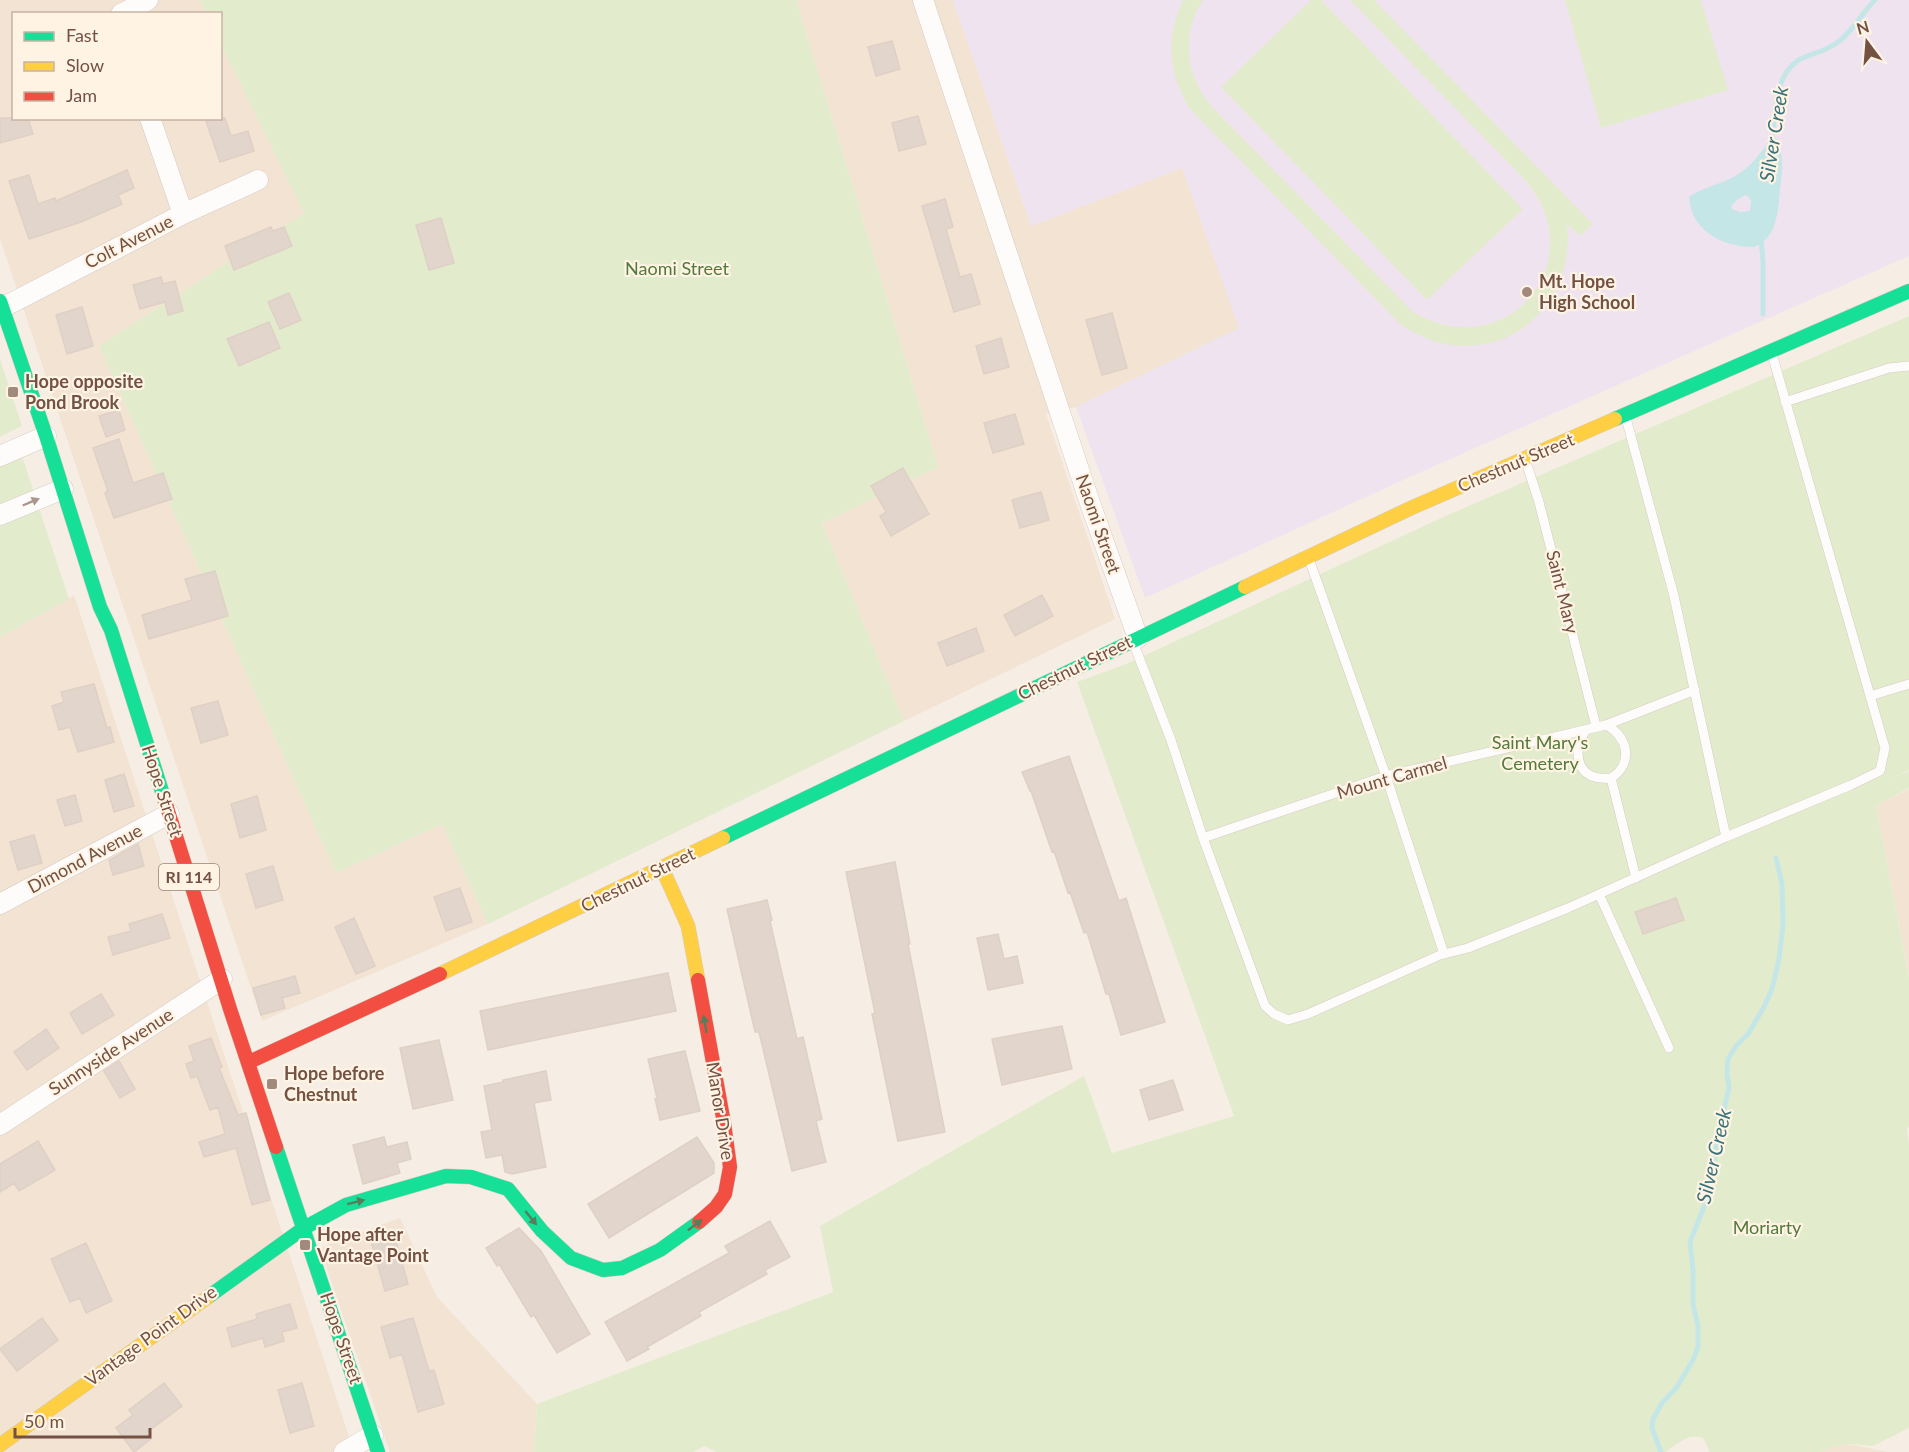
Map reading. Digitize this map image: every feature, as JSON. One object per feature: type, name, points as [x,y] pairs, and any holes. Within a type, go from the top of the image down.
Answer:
[{"type":"street","points":[[125,12],[148,0]]},
{"type":"street","name":"Naomi Street","points":[[923,0],[1135,639]]},
{"type":"street","points":[[151,120],[183,214]]},
{"type":"street","name":"Colt Avenue","points":[[1,305],[183,214],[258,180]]},
{"type":"street","name":"Chestnut Street","points":[[249,1062],[482,955],[1411,508],[1909,291]]},
{"type":"street","name":"Hope Street","points":[[1,305],[46,436],[100,607],[111,630],[286,1181],[376,1443]]},
{"type":"street","points":[[0,456],[46,436]]},
{"type":"street","points":[[0,515],[63,489]]},
{"type":"street","name":"Dimond Avenue","points":[[0,904],[169,814]]},
{"type":"street","name":"Manor Drive","points":[[304,1228],[346,1205],[446,1176],[471,1177],[508,1189],[542,1231],[571,1258],[603,1270],[612,1270],[622,1268],[660,1250],[716,1207],[725,1194],[730,1167],[724,1123],[688,926],[662,868]]},
{"type":"street","name":"Sunnyside Avenue","points":[[0,1125],[222,979]]},
{"type":"street","name":"Vantage Point Drive","points":[[0,1445],[304,1228]]},
{"type":"street","points":[[344,1452],[376,1443]]},
{"type":"lane","points":[[1135,639],[1203,838],[1264,1006],[1274,1014],[1288,1020],[1308,1014],[1444,954],[1468,948],[1599,894],[1726,837],[1851,785],[1880,771],[1885,748],[1771,351]]},
{"type":"lane","points":[[1785,402],[1890,368],[1909,366]]},
{"type":"lane","points":[[1625,416],[1674,596],[1726,837]]},
{"type":"lane","name":"Saint Mary","points":[[1525,459],[1601,725]]},
{"type":"lane","points":[[1308,557],[1386,776],[1444,954]]},
{"type":"lane","points":[[1870,696],[1909,684]]},
{"type":"lane","points":[[1601,725],[1614,729],[1625,746],[1626,756],[1623,766],[1616,775],[1603,779],[1594,777],[1578,764],[1579,742],[1585,731],[1601,725],[1695,690]]},
{"type":"lane","name":"Mount Carmel","points":[[1203,838],[1386,776],[1585,731]]},
{"type":"lane","points":[[1611,778],[1636,878]]},
{"type":"lane","points":[[1599,894],[1669,1048]]},
{"type":"shaded area","points":[[0,0],[199,0],[205,12],[12,12],[12,120],[222,120],[222,46],[305,213],[99,346],[336,873],[442,824],[488,924],[262,1021],[0,239]]},
{"type":"shaded area","points":[[796,0],[953,0],[1031,226],[1182,168],[1240,328],[1076,407],[1046,414],[1115,619],[904,721],[822,523],[938,467]]},
{"type":"shaded area","name":"Mt. Hope High School","points":[[953,0],[1909,0],[1909,256],[1412,476],[1145,598],[1076,407],[1239,328],[1182,168],[1031,226]]},
{"type":"shaded area","points":[[74,595],[354,1452],[0,1452],[0,637]]},
{"type":"shaded area","points":[[1909,789],[1909,976],[1876,806]]},
{"type":"shaded area","points":[[400,1218],[437,1297],[537,1404],[534,1452],[390,1452],[320,1249]]},
{"type":"shaded area","points":[[1848,1444],[1888,1452],[1821,1452]]},
{"type":"green space","points":[[199,0],[796,0],[938,467],[822,523],[904,721],[488,924],[442,824],[336,873],[99,346],[304,213],[222,46],[222,12],[205,12]]},
{"type":"green space","points":[[1183,0],[1203,0],[1191,28],[1189,56],[1192,70],[1204,96],[1213,108],[1412,311],[1446,325],[1478,326],[1506,317],[1529,299],[1544,274],[1550,244],[1545,213],[1526,181],[1350,0],[1374,0],[1593,224],[1580,236],[1567,224],[1567,249],[1563,273],[1553,295],[1540,313],[1522,329],[1501,339],[1478,345],[1452,345],[1438,342],[1401,325],[1189,108],[1177,81],[1171,55],[1173,28]]},
{"type":"green space","points":[[1311,0],[1321,0],[1523,209],[1427,300],[1221,87]]},
{"type":"green space","points":[[1565,0],[1701,0],[1728,90],[1601,128]]},
{"type":"green space","points":[[1909,316],[1909,770],[1892,778],[1909,771],[1909,788],[1876,806],[1909,978],[1909,1126],[1907,1129],[1909,1144],[1909,1428],[1873,1446],[1849,1444],[1821,1452],[1710,1452],[1703,1438],[1693,1437],[1683,1440],[1666,1452],[716,1452],[705,1446],[693,1452],[534,1452],[537,1404],[833,1292],[820,1226],[1084,1076],[1112,1153],[1234,1116],[1077,682],[1126,664],[1450,514]]},
{"type":"green space","points":[[0,359],[22,426],[0,437]]},
{"type":"green space","points":[[16,438],[69,599],[0,637],[0,446]]},
{"type":"water","points":[[1771,138],[1778,139],[1782,158],[1778,207],[1772,231],[1762,243],[1754,247],[1731,244],[1711,235],[1696,219],[1689,197],[1733,178],[1757,157]],"holes":[[[1745,195],[1749,197],[1750,211],[1740,212],[1732,209],[1731,206],[1737,200]]]},
{"type":"building","points":[[892,41],[900,69],[876,76],[868,47]]},
{"type":"building","points":[[918,116],[926,144],[899,151],[892,123]]},
{"type":"building","points":[[0,118],[29,120],[33,134],[0,143]]},
{"type":"building","points":[[225,118],[231,136],[248,131],[254,151],[220,162],[206,120]]},
{"type":"building","points":[[127,170],[134,188],[118,195],[122,204],[81,222],[29,239],[9,181],[29,175],[38,204],[55,198],[56,201]]},
{"type":"building","points":[[945,199],[953,227],[946,229],[960,277],[971,274],[980,304],[954,312],[922,206]]},
{"type":"building","points":[[441,218],[454,263],[429,270],[416,225]]},
{"type":"building","points":[[271,227],[273,231],[284,227],[292,246],[234,270],[225,246]]},
{"type":"building","points":[[161,277],[163,284],[175,281],[183,311],[168,315],[165,302],[140,309],[133,285]]},
{"type":"building","points":[[289,293],[301,320],[280,329],[268,302]]},
{"type":"building","points":[[82,307],[93,346],[67,354],[56,315]]},
{"type":"building","points":[[1112,313],[1127,368],[1102,375],[1086,320]]},
{"type":"building","points":[[269,322],[280,348],[239,366],[227,339]]},
{"type":"building","points":[[1001,338],[1009,367],[984,374],[976,346]]},
{"type":"building","points":[[119,410],[125,430],[106,437],[99,416]]},
{"type":"building","points":[[1015,414],[1024,444],[993,453],[984,423]]},
{"type":"building","points":[[119,439],[133,483],[163,473],[172,499],[114,518],[105,493],[108,491],[93,448]]},
{"type":"building","points":[[903,468],[929,514],[891,536],[880,516],[886,512],[871,486]]},
{"type":"building","points":[[1041,492],[1049,520],[1020,528],[1012,500]]},
{"type":"building","points":[[215,571],[228,616],[149,639],[142,615],[192,600],[185,579]]},
{"type":"building","points":[[1042,595],[1053,616],[1015,636],[1004,615]]},
{"type":"building","points":[[976,628],[984,651],[947,666],[938,643]]},
{"type":"building","points":[[94,684],[107,728],[110,727],[114,742],[78,752],[70,727],[59,730],[52,706],[64,702],[61,692]]},
{"type":"building","points":[[218,701],[228,735],[201,743],[191,708]]},
{"type":"building","points":[[1069,756],[1119,901],[1126,898],[1165,1022],[1121,1035],[1087,932],[1084,933],[1022,772]]},
{"type":"building","points":[[124,774],[134,806],[114,812],[105,780]]},
{"type":"building","points":[[75,795],[82,821],[65,826],[57,800]]},
{"type":"building","points":[[257,796],[266,830],[240,838],[231,804]]},
{"type":"building","points":[[34,835],[42,863],[18,870],[10,842]]},
{"type":"building","points":[[138,844],[144,866],[113,875],[109,860]]},
{"type":"building","points":[[895,862],[910,944],[908,944],[945,1132],[898,1141],[846,872]]},
{"type":"building","points":[[273,866],[283,900],[256,908],[246,874]]},
{"type":"building","points":[[460,888],[472,922],[446,931],[434,897]]},
{"type":"building","points":[[1676,898],[1684,920],[1643,934],[1635,912]]},
{"type":"building","points":[[767,900],[797,1039],[803,1037],[822,1119],[816,1121],[826,1162],[792,1171],[759,1032],[755,1032],[727,909]]},
{"type":"building","points":[[162,914],[170,938],[113,955],[108,937],[131,931],[129,924]]},
{"type":"building","points":[[354,918],[375,966],[356,974],[335,927]]},
{"type":"building","points":[[998,934],[1004,959],[1017,956],[1023,983],[988,990],[977,938]]},
{"type":"building","points":[[668,973],[676,1011],[488,1050],[480,1011]]},
{"type":"building","points":[[295,976],[300,993],[282,998],[285,1008],[261,1015],[253,988]]},
{"type":"building","points":[[101,994],[114,1015],[82,1034],[70,1013]]},
{"type":"building","points":[[1062,1026],[1072,1069],[1002,1085],[992,1039]]},
{"type":"building","points":[[46,1029],[59,1048],[27,1070],[14,1052]]},
{"type":"building","points":[[211,1038],[222,1067],[219,1068],[238,1115],[246,1113],[270,1200],[252,1205],[236,1148],[204,1157],[199,1142],[225,1134],[218,1107],[210,1110],[197,1076],[191,1078],[186,1064],[194,1061],[189,1046]]},
{"type":"building","points":[[439,1040],[453,1100],[413,1109],[400,1048]]},
{"type":"building","points":[[685,1051],[700,1111],[660,1120],[648,1059]]},
{"type":"building","points":[[119,1061],[135,1089],[120,1098],[104,1071]]},
{"type":"building","points":[[546,1071],[551,1100],[534,1103],[546,1167],[512,1174],[505,1172],[502,1155],[486,1158],[481,1132],[492,1130],[484,1086]]},
{"type":"building","points":[[1173,1080],[1183,1110],[1149,1120],[1140,1090]]},
{"type":"building","points":[[384,1137],[387,1147],[407,1142],[411,1159],[397,1163],[400,1173],[363,1184],[353,1145]]},
{"type":"building","points":[[697,1137],[714,1163],[714,1173],[609,1238],[588,1204]]},
{"type":"building","points":[[38,1141],[55,1170],[19,1191],[14,1183],[0,1192],[0,1164]]},
{"type":"building","points":[[770,1221],[790,1257],[765,1270],[767,1274],[699,1312],[701,1316],[627,1361],[605,1322],[729,1253],[725,1246]]},
{"type":"building","points":[[519,1228],[541,1251],[590,1334],[557,1353],[534,1315],[531,1317],[499,1264],[497,1266],[486,1248]]},
{"type":"building","points":[[394,1234],[408,1284],[385,1291],[371,1241]]},
{"type":"building","points":[[86,1243],[112,1301],[86,1313],[80,1298],[70,1302],[51,1259]]},
{"type":"building","points":[[290,1304],[297,1328],[282,1332],[284,1341],[265,1347],[263,1338],[232,1347],[227,1328],[257,1319],[256,1314]]},
{"type":"building","points":[[42,1318],[58,1340],[17,1371],[0,1349]]},
{"type":"building","points":[[413,1318],[429,1371],[434,1370],[444,1404],[418,1412],[402,1354],[390,1358],[381,1327]]},
{"type":"building","points":[[164,1383],[182,1406],[146,1433],[151,1439],[134,1452],[116,1428],[133,1415],[129,1410]]},
{"type":"building","points":[[302,1383],[314,1426],[290,1433],[278,1390]]},
{"type":"waterway","name":"Silver Creek","points":[[1772,142],[1779,88],[1789,69],[1797,61],[1841,40],[1875,0]]},
{"type":"waterway","name":"Silver Creek","points":[[1761,238],[1763,314]]},
{"type":"waterway","name":"Silver Creek","points":[[1661,1452],[1652,1428],[1653,1419],[1662,1403],[1677,1387],[1698,1347],[1690,1242],[1709,1194],[1729,1087],[1728,1059],[1736,1046],[1748,1034],[1764,1007],[1772,989],[1779,959],[1783,924],[1782,884],[1776,858]]},
{"type":"traffic: fast","points":[[1615,419],[1909,291]]},
{"type":"traffic: fast","points":[[0,301],[100,607],[111,630],[165,801]]},
{"type":"traffic: fast","points":[[723,838],[1245,587]]},
{"type":"traffic: fast","points":[[276,1147],[378,1452]]},
{"type":"traffic: fast","points":[[208,1297],[304,1228],[346,1205],[446,1176],[471,1177],[508,1189],[542,1231],[571,1258],[603,1270],[622,1268],[660,1250],[699,1222]]},
{"type":"traffic: slow","points":[[1245,587],[1411,508],[1615,419]]},
{"type":"traffic: slow","points":[[440,974],[723,838]]},
{"type":"traffic: slow","points":[[662,868],[688,926],[698,980]]},
{"type":"traffic: slow","points":[[0,1445],[208,1297]]},
{"type":"traffic: jam","points":[[165,801],[276,1147]]},
{"type":"traffic: jam","points":[[249,1062],[440,974]]},
{"type":"traffic: jam","points":[[698,980],[730,1167],[725,1194],[716,1207],[699,1222]]},
{"type":"place","name":"Mt. Hope High School","points":[[1527,292]]},
{"type":"place","name":"Hope opposite Pond Brook","points":[[13,392]]},
{"type":"place","name":"Hope before Chestnut","points":[[272,1084]]},
{"type":"place","name":"Hope after Vantage Point","points":[[305,1245]]},
{"type":"park label","name":"Saint Mary's Cemetery","points":[[1540,753]]},
{"type":"park label","name":"Moriarty","points":[[1767,1228]]}]
